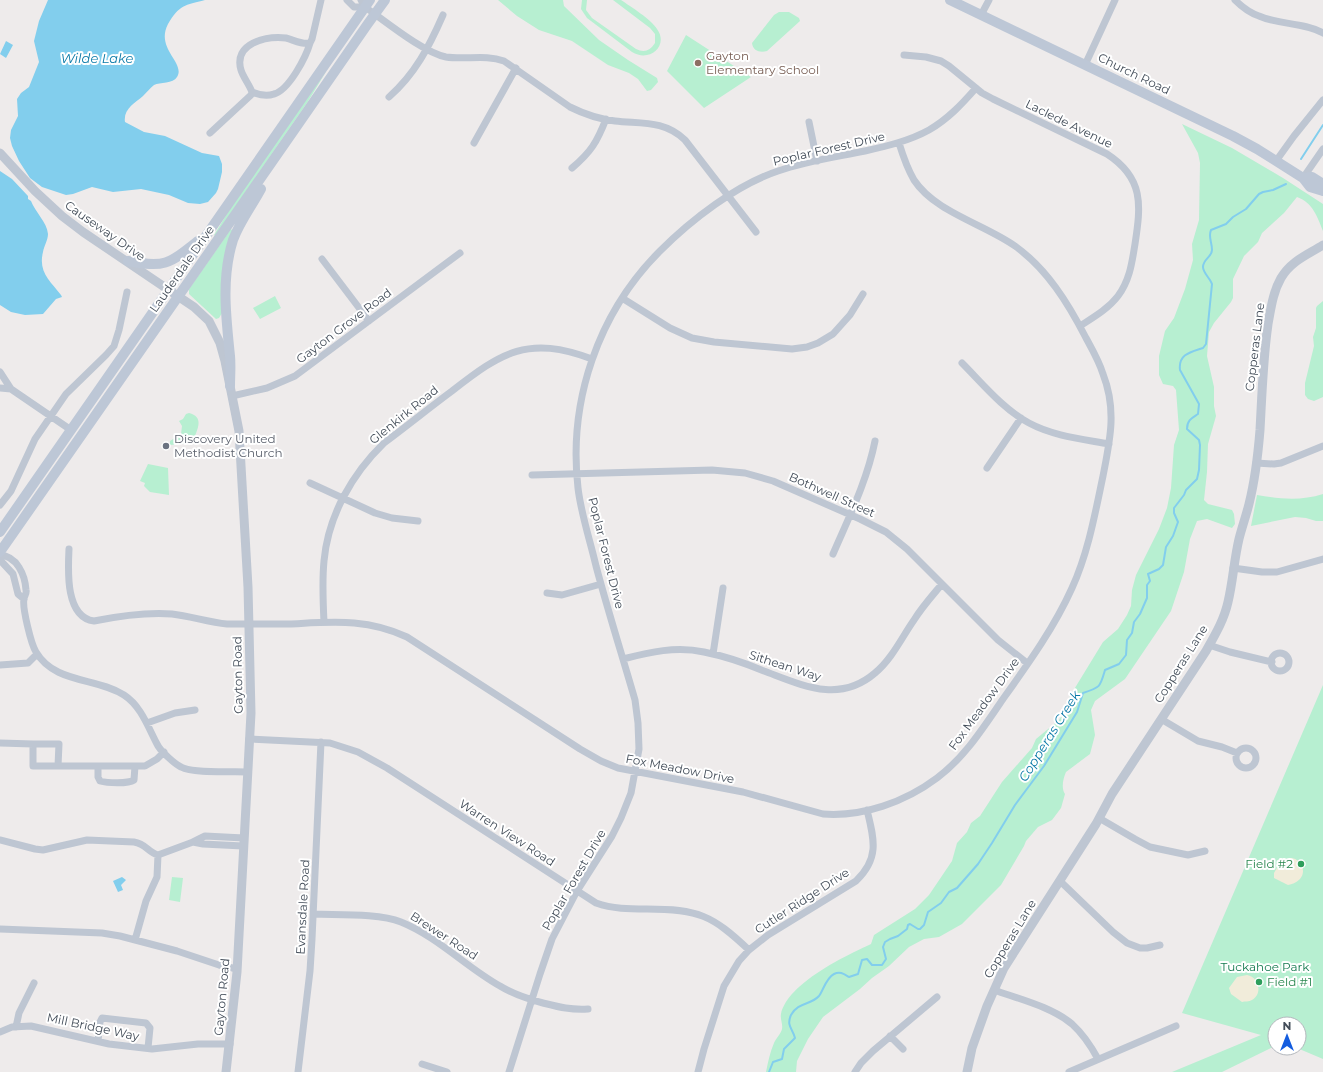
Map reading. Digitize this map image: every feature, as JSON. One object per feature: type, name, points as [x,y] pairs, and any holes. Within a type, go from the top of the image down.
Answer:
[{"type":"main road","name":"Lauderdale Drive","points":[[0,554],[385,0]]},
{"type":"main road","name":"Church Road","points":[[950,0],[1233,136],[1303,178],[1312,177],[1320,182],[1323,191]]},
{"type":"main road","name":"Lauderdale Drive","points":[[0,532],[209,232],[365,2]]},
{"type":"main road","points":[[231,391],[225,294],[227,268],[231,248],[242,220],[260,192],[283,147]]},
{"type":"main road","points":[[128,261],[148,264],[166,263],[182,255],[209,232]]},
{"type":"street","points":[[310,43],[306,44],[286,38],[272,38],[257,40],[243,49],[241,54],[241,70],[252,92],[262,95],[275,94],[280,91],[293,76],[302,62],[312,39],[321,0]]},
{"type":"street","points":[[347,0],[354,6],[365,2],[375,14],[436,54],[447,57],[493,58],[504,61],[570,107],[580,112],[606,119],[653,124],[666,127],[676,132],[685,140],[756,232]]},
{"type":"street","points":[[981,15],[989,0]]},
{"type":"street","points":[[1085,64],[1115,0]]},
{"type":"street","points":[[1235,0],[1250,12],[1260,17],[1309,28],[1323,34]]},
{"type":"street","points":[[388,97],[402,86],[412,73],[427,49],[443,15]]},
{"type":"street","name":"Laclede Avenue","points":[[904,55],[926,57],[949,66],[976,88],[993,99],[1107,154],[1120,164],[1133,181],[1138,195],[1140,209],[1132,266],[1128,278],[1113,303],[1097,316],[1080,326]]},
{"type":"street","points":[[474,143],[516,68]]},
{"type":"street","name":"Poplar Forest Drive","points":[[509,1072],[552,939],[577,891],[612,836],[621,818],[631,793],[639,749],[638,716],[635,700],[584,523],[577,474],[576,442],[580,407],[594,350],[622,298],[642,270],[669,241],[728,196],[740,188],[771,173],[796,165],[899,143],[919,135],[943,121],[960,106],[976,88]]},
{"type":"street","points":[[210,133],[252,92]]},
{"type":"street","points":[[1276,161],[1323,100]]},
{"type":"street","points":[[572,168],[590,151],[599,137],[606,119]]},
{"type":"street","points":[[809,122],[817,161]]},
{"type":"street","name":"Fox Meadow Drive","points":[[68,549],[68,573],[72,596],[79,613],[88,620],[94,621],[146,614],[158,614],[186,617],[214,623],[249,624],[356,622],[371,624],[388,629],[406,637],[588,754],[609,765],[636,772],[743,792],[823,814],[843,815],[867,810],[900,800],[938,777],[952,766],[970,746],[1053,625],[1068,598],[1078,575],[1094,522],[1111,432],[1112,414],[1107,384],[1097,359],[1080,326],[1062,296],[1050,280],[1036,264],[997,234],[939,205],[923,192],[914,181],[907,168],[899,143]]},
{"type":"street","points":[[1303,178],[1323,149]]},
{"type":"street","name":"Causeway Drive","points":[[0,152],[34,191],[62,216],[83,232],[179,296]]},
{"type":"street","name":"Copperas Lane","points":[[967,1072],[972,1048],[1004,968],[1060,881],[1112,794],[1209,645],[1223,618],[1228,602],[1239,539],[1249,504],[1256,463],[1266,342],[1270,314],[1276,289],[1282,276],[1295,261],[1323,245]]},
{"type":"street","name":"Gayton Grove Road","points":[[231,391],[267,388],[295,376],[460,253]]},
{"type":"street","points":[[322,259],[369,321]]},
{"type":"street","points":[[0,505],[11,491],[35,439],[66,394],[114,346],[127,292]]},
{"type":"street","points":[[622,298],[670,328],[692,338],[714,342],[792,349],[813,345],[833,334],[850,316],[863,294]]},
{"type":"street","name":"Gayton Road","points":[[179,296],[204,316],[213,328],[224,357],[239,430],[243,489],[251,688],[237,969],[226,1072]]},
{"type":"street","name":"Glenkirk Road","points":[[324,622],[323,572],[326,546],[333,521],[343,499],[362,467],[384,443],[480,369],[493,361],[512,353],[538,348],[562,349],[592,359]]},
{"type":"street","points":[[962,363],[1000,401],[1021,418],[1054,433],[1109,444]]},
{"type":"street","points":[[0,372],[11,389],[70,430]]},
{"type":"street","points":[[0,388],[11,389]]},
{"type":"street","points":[[987,468],[1021,418]]},
{"type":"street","points":[[833,554],[865,479],[875,441]]},
{"type":"street","points":[[1256,463],[1281,463],[1323,446]]},
{"type":"street","name":"Bothwell Street","points":[[532,475],[712,470],[735,472],[773,481],[878,527],[900,543],[998,640],[1027,663]]},
{"type":"street","points":[[310,483],[375,514],[392,518],[418,521]]},
{"type":"street","points":[[0,554],[7,555],[23,572],[26,591],[24,599],[31,641],[37,654],[47,664],[62,674],[112,689],[124,695],[137,707],[147,723],[158,746],[182,768],[202,771],[248,772]]},
{"type":"street","points":[[1234,568],[1262,572],[1277,572],[1323,559]]},
{"type":"street","points":[[0,560],[13,574],[18,594],[24,599]]},
{"type":"street","points":[[547,593],[562,595],[601,584]]},
{"type":"street","name":"Sithean Way","points":[[623,659],[672,649],[692,650],[713,654],[760,669],[806,687],[818,690],[837,690],[853,686],[869,678],[880,669],[925,603],[942,584]]},
{"type":"street","points":[[713,654],[723,588]]},
{"type":"street","points":[[1209,645],[1230,652],[1272,662]]},
{"type":"street","points":[[0,665],[28,663],[37,654]]},
{"type":"street","points":[[147,723],[174,713],[195,710]]},
{"type":"street","points":[[1161,719],[1198,741],[1222,747],[1237,753]]},
{"type":"street","name":"Warren View Road","points":[[249,739],[321,742],[348,748],[375,760],[596,903],[616,908],[674,909],[701,915],[723,926],[749,950]]},
{"type":"street","name":"Evansdale Road","points":[[298,1072],[310,971],[314,914],[321,742]]},
{"type":"street","points":[[0,743],[59,744],[58,766]]},
{"type":"street","points":[[33,744],[33,766],[145,766],[157,759],[164,752]]},
{"type":"street","points":[[98,766],[98,776],[100,781],[127,783],[131,782],[135,778],[135,766]]},
{"type":"street","name":"Cutler Ridge Drive","points":[[698,1072],[724,986],[739,961],[749,950],[768,935],[862,875],[869,864],[874,845],[873,832],[867,810]]},
{"type":"street","points":[[1099,818],[1154,848],[1188,855],[1205,851]]},
{"type":"street","points":[[0,840],[35,850],[43,850],[87,840],[134,842],[141,843],[158,855],[162,855],[193,842],[203,844],[244,842]]},
{"type":"street","points":[[135,940],[146,901],[156,877],[158,855]]},
{"type":"street","points":[[1060,881],[1113,932],[1127,943],[1140,948],[1160,945]]},
{"type":"street","name":"Brewer Road","points":[[314,914],[378,916],[399,921],[417,929],[502,987],[532,1000],[565,1009],[588,1009]]},
{"type":"street","points":[[0,929],[102,933],[177,951],[219,966],[237,969]]},
{"type":"street","points":[[16,1026],[19,1014],[34,983]]},
{"type":"street","points":[[994,990],[1050,1011],[1068,1021],[1080,1032],[1098,1058]]},
{"type":"street","points":[[855,1072],[861,1063],[890,1036],[937,997]]},
{"type":"street","points":[[98,1042],[100,1022],[102,1018],[146,1023],[150,1028],[148,1048]]},
{"type":"street","name":"Mill Bridge Way","points":[[0,1032],[16,1026],[42,1027],[98,1042],[148,1048],[164,1048],[198,1044],[230,1044]]},
{"type":"street","points":[[1069,1072],[1098,1058],[1176,1026]]},
{"type":"street","points":[[890,1036],[903,1050]]},
{"type":"street","points":[[422,1064],[447,1072]]},
{"type":"green space","points":[[498,0],[563,0],[564,6],[599,40],[657,78],[658,82],[651,90],[647,91],[638,79],[629,73],[608,65],[572,41],[539,30],[517,16]]},
{"type":"green space","points":[[582,0],[587,0],[586,10],[592,18],[636,49],[644,51],[651,48],[655,43],[655,34],[650,28],[613,0],[621,0],[640,13],[654,25],[660,35],[661,41],[656,51],[645,55],[639,55],[632,52],[587,18],[581,9]]},
{"type":"green space","points":[[779,12],[789,12],[799,18],[800,21],[767,51],[762,52],[755,50],[752,43],[774,15]]},
{"type":"green space","points":[[686,35],[751,77],[704,108],[667,71]]},
{"type":"green space","points":[[327,70],[307,103],[215,236],[214,235],[236,199]]},
{"type":"green space","points":[[1182,124],[1232,148],[1323,204],[1323,231],[1311,206],[1297,197],[1284,213],[1262,233],[1258,242],[1244,256],[1233,279],[1233,298],[1231,302],[1214,323],[1209,332],[1207,356],[1214,387],[1214,406],[1216,416],[1208,444],[1204,500],[1208,504],[1232,510],[1235,524],[1232,528],[1207,519],[1197,521],[1190,539],[1184,572],[1171,611],[1125,679],[1095,701],[1091,710],[1095,735],[1090,754],[1066,772],[1063,783],[1065,794],[1061,808],[1052,820],[1038,827],[1026,841],[1001,885],[962,924],[939,937],[924,939],[909,947],[889,966],[823,1017],[808,1039],[797,1061],[796,1072],[766,1072],[773,1046],[781,1033],[781,1014],[786,1003],[794,992],[806,981],[833,963],[871,944],[874,935],[915,909],[929,895],[952,861],[957,843],[967,832],[971,823],[980,816],[1002,782],[1032,748],[1036,739],[1059,720],[1065,711],[1070,696],[1103,642],[1118,629],[1131,606],[1132,590],[1136,575],[1159,529],[1167,508],[1171,488],[1174,445],[1179,430],[1176,390],[1173,386],[1163,384],[1159,375],[1159,356],[1165,331],[1174,318],[1185,289],[1193,260],[1192,244],[1199,220],[1200,163],[1198,153]]},
{"type":"green space","points":[[231,229],[222,313],[219,318],[216,319],[189,294],[189,289]]},
{"type":"green space","points":[[275,296],[281,308],[260,319],[253,308]]},
{"type":"green space","points":[[1323,301],[1323,397],[1314,401],[1308,399],[1305,395],[1305,383],[1314,346],[1313,337],[1316,328],[1316,308]]},
{"type":"green space","points":[[189,413],[194,415],[198,421],[197,430],[192,443],[170,445],[170,441],[181,434],[182,426],[179,421]]},
{"type":"green space","points":[[148,464],[168,468],[169,495],[150,492],[144,486],[145,483],[140,481]]},
{"type":"green space","points":[[1323,494],[1323,521],[1295,517],[1251,526],[1257,495],[1290,499],[1307,498]]},
{"type":"green space","name":"Tuckahoe Park","points":[[1323,685],[1323,1059],[1307,1052],[1307,1016],[1267,1016],[1267,1050],[1222,1072],[1172,1072],[1261,1035],[1182,1013]]},
{"type":"green space","points":[[172,877],[183,878],[180,902],[169,900]]},
{"type":"sand","points":[[1290,858],[1297,860],[1300,863],[1303,872],[1300,879],[1288,885],[1274,878],[1274,873],[1281,861]]},
{"type":"sand","points":[[1247,975],[1251,976],[1257,982],[1258,994],[1250,1001],[1242,1002],[1231,994],[1229,988],[1237,977]]},
{"type":"water","name":"Wilde Lake","points":[[48,0],[205,0],[192,3],[179,9],[168,24],[165,33],[165,41],[178,66],[179,72],[177,77],[173,81],[154,85],[130,107],[126,113],[125,122],[144,132],[165,136],[202,153],[219,156],[222,164],[222,172],[218,189],[208,202],[200,204],[188,203],[169,195],[141,189],[113,192],[92,187],[66,195],[42,187],[30,178],[19,161],[10,138],[11,130],[18,116],[17,99],[21,93],[29,87],[39,62],[34,41],[39,21]]},
{"type":"water","points":[[6,41],[13,45],[6,58],[0,54]]},
{"type":"water","points":[[0,171],[12,179],[28,196],[28,199],[31,201],[47,230],[48,236],[43,252],[42,265],[49,281],[62,297],[56,299],[43,314],[25,315],[11,312],[0,305]]},
{"type":"water","points":[[122,877],[126,880],[121,885],[123,890],[118,892],[113,881]]},
{"type":"waterway","name":"Copperas Creek","points":[[1301,159],[1323,125]]},
{"type":"waterway","name":"Copperas Creek","points":[[769,1072],[773,1062],[782,1059],[784,1049],[795,1038],[789,1022],[791,1015],[797,1008],[816,999],[827,981],[834,974],[840,973],[849,977],[858,974],[862,960],[867,959],[872,965],[882,965],[886,959],[883,947],[885,942],[898,936],[907,929],[908,925],[910,924],[920,929],[924,925],[928,912],[941,903],[949,892],[957,888],[978,864],[1015,805],[1044,766],[1077,712],[1083,693],[1097,688],[1101,683],[1105,670],[1119,664],[1126,655],[1127,640],[1132,633],[1134,622],[1140,614],[1147,598],[1147,585],[1150,581],[1148,574],[1159,569],[1163,565],[1166,547],[1173,536],[1178,522],[1174,513],[1174,508],[1186,490],[1197,479],[1199,470],[1199,440],[1187,429],[1189,421],[1198,414],[1199,404],[1180,370],[1180,365],[1181,360],[1186,354],[1203,348],[1206,344],[1212,284],[1204,271],[1203,264],[1212,252],[1210,235],[1211,230],[1226,224],[1233,217],[1246,209],[1259,194],[1286,184]]},
{"type":"place","name":"Gayton Elementary School","points":[[698,63]]},
{"type":"place","name":"Discovery United Methodist Church","points":[[166,446]]},
{"type":"place","name":"Field #2","points":[[1301,864]]},
{"type":"place","name":"Field #1","points":[[1259,982]]}]
